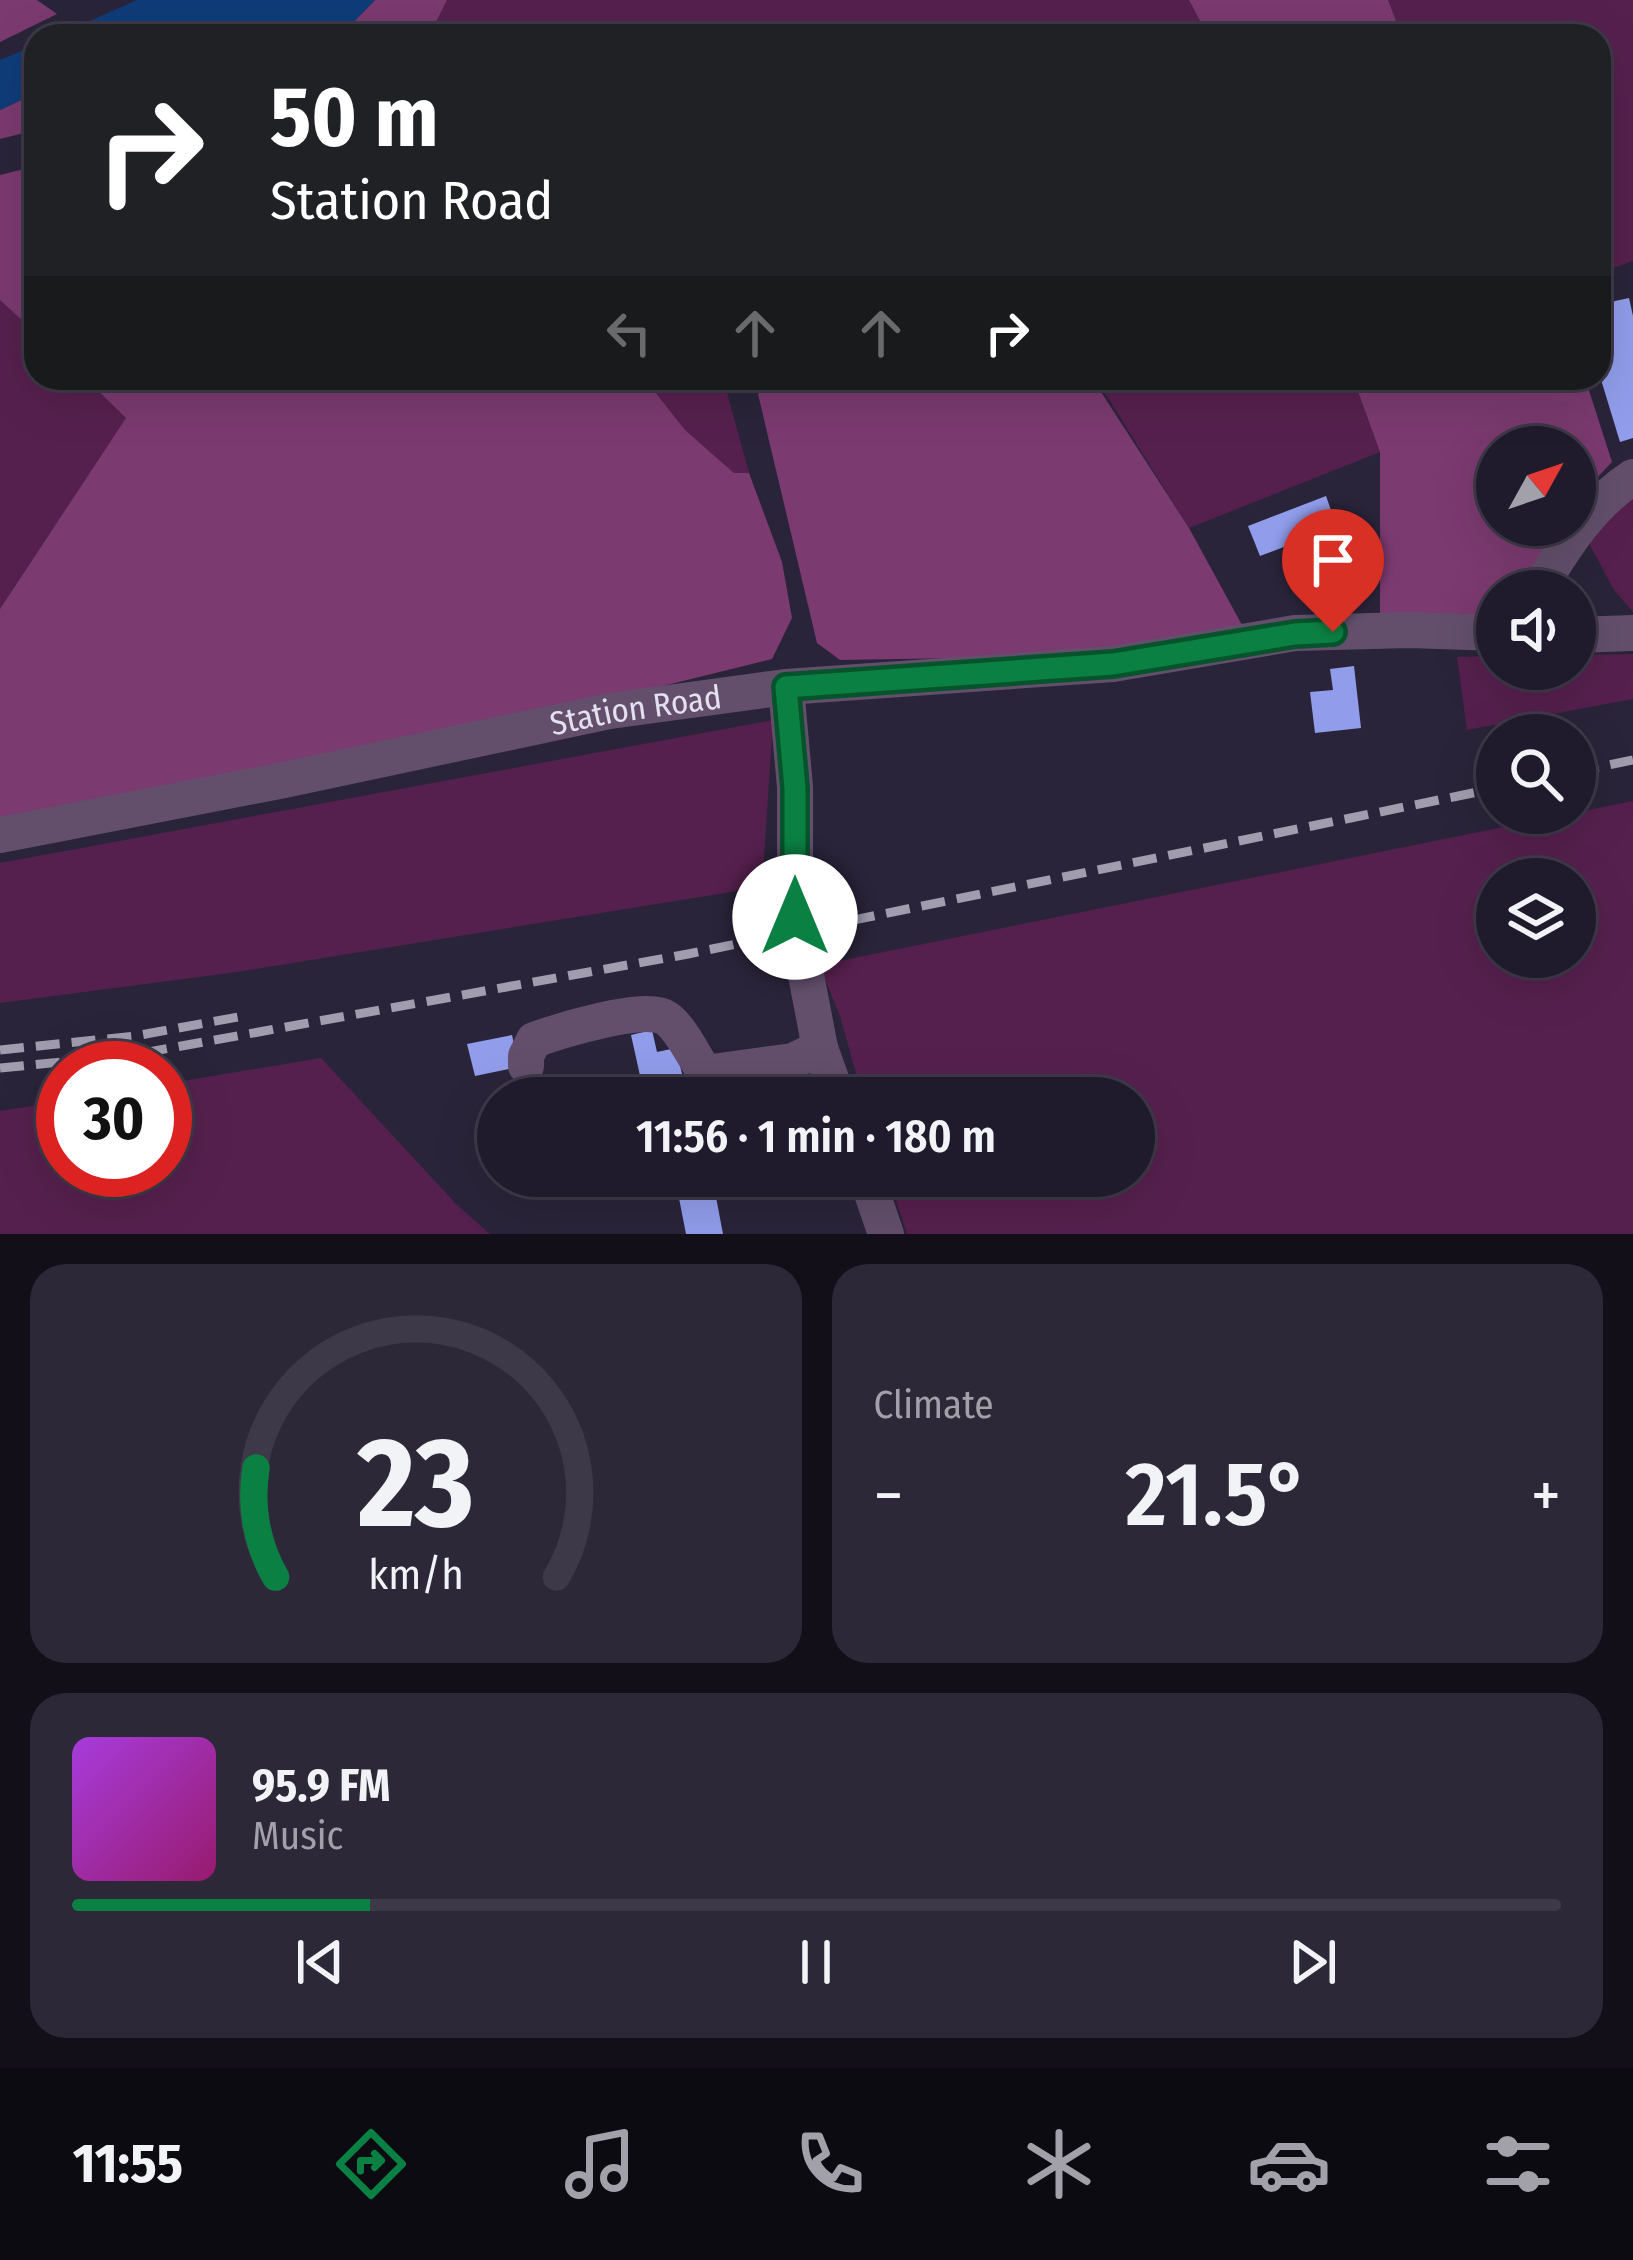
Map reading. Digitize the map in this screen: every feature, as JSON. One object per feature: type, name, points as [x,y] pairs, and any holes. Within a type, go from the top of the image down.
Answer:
[{"type":"street","points":[[1550,570],[1605,494],[1633,477]]},
{"type":"street","name":"Station Road","points":[[0,835],[284,781],[610,711],[786,687],[1113,664],[1295,634],[1476,632]]},
{"type":"street","points":[[1596,634],[1633,633]]},
{"type":"street","points":[[786,687],[795,788],[795,917],[820,1048],[830,1077]]},
{"type":"street","points":[[526,1066],[534,1040],[654,1012],[670,1020],[702,1077]]},
{"type":"street","points":[[738,1077],[820,1048]]},
{"type":"street","points":[[873,1197],[886,1234]]},
{"type":"shaded area","points":[[0,0],[37,0],[57,14],[37,24],[24,24],[24,30],[0,42]]},
{"type":"shaded area","points":[[375,0],[447,0],[435,24],[352,24]]},
{"type":"shaded area","points":[[447,0],[1189,0],[1202,24],[435,24]]},
{"type":"shaded area","points":[[1189,0],[1388,0],[1397,24],[1202,24]]},
{"type":"shaded area","points":[[1388,0],[1633,0],[1633,261],[1613,268],[1611,264],[1611,24],[1397,24]]},
{"type":"shaded area","points":[[24,99],[24,133],[0,139],[0,110]]},
{"type":"shaded area","points":[[24,169],[24,322],[0,300],[0,175]]},
{"type":"shaded area","points":[[0,300],[24,322],[24,390],[98,390],[127,417],[0,609]]},
{"type":"shaded area","points":[[97,390],[653,390],[685,430],[734,473],[749,473],[782,562],[792,618],[772,659],[517,722],[0,821],[0,609],[126,418]]},
{"type":"shaded area","points":[[653,390],[726,390],[749,473],[734,473],[685,430]]},
{"type":"shaded area","points":[[762,390],[1100,390],[1189,528],[1242,625],[1083,656],[840,660],[817,643],[758,394]]},
{"type":"shaded area","points":[[1103,390],[1357,390],[1380,452],[1189,528]]},
{"type":"shaded area","points":[[1357,390],[1589,390],[1612,462],[1596,479],[1596,426],[1476,426],[1476,546],[1545,546],[1531,570],[1476,570],[1476,619],[1380,620],[1380,452]]},
{"type":"shaded area","points":[[1633,489],[1633,612],[1614,590],[1590,546],[1596,546],[1596,523]]},
{"type":"shaded area","points":[[1633,654],[1633,699],[1553,714],[1476,714],[1476,728],[1467,730],[1457,657],[1476,657],[1476,690],[1596,690],[1596,655]]},
{"type":"shaded area","points":[[773,720],[762,887],[237,972],[0,1003],[0,863]]},
{"type":"shaded area","points":[[1633,801],[1633,1234],[907,1234],[895,1197],[1155,1197],[1155,1077],[857,1077],[819,965],[1476,833],[1596,834],[1596,808]]},
{"type":"shaded area","points":[[321,1058],[457,1205],[490,1234],[0,1234],[0,1111],[36,1105],[36,1197],[192,1197],[192,1080]]},
{"type":"water","points":[[137,0],[375,0],[352,24],[83,24]]},
{"type":"water","points":[[24,50],[24,99],[0,110],[0,60]]},
{"type":"building","points":[[1629,298],[1633,316],[1633,438],[1620,442],[1604,390],[1611,390],[1611,302]]},
{"type":"building","points":[[1326,496],[1337,527],[1260,556],[1248,526]]},
{"type":"building","points":[[1354,666],[1361,728],[1315,733],[1310,692],[1333,690],[1330,669]]},
{"type":"building","points":[[652,1030],[657,1052],[676,1048],[683,1077],[640,1077],[631,1035]]},
{"type":"building","points":[[512,1035],[519,1067],[475,1076],[467,1044]]},
{"type":"building","points":[[679,1197],[716,1197],[723,1234],[686,1234]]},
{"type":"railway","points":[[1596,768],[1633,760]]},
{"type":"railway","points":[[0,1068],[132,1055],[688,954],[1476,792]]},
{"type":"railway","points":[[0,1050],[135,1036],[238,1017]]},
{"type":"route","points":[[795,917],[795,788],[786,687],[1113,664],[1333,632]]}]
